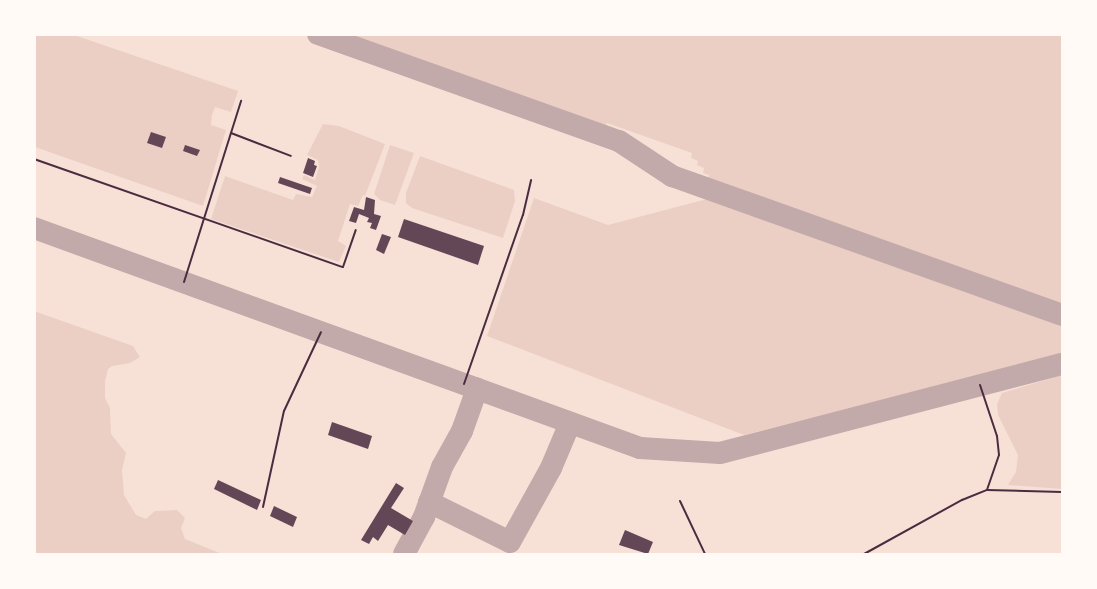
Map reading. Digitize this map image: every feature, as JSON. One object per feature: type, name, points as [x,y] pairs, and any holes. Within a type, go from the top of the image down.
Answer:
[{"type":"lane","points":[[184,282],[241,101]]},
{"type":"lane","points":[[231,133],[291,156]]},
{"type":"lane","points":[[34,159],[343,267],[356,230]]},
{"type":"lane","points":[[464,384],[523,215],[531,180]]},
{"type":"lane","points":[[263,507],[284,411],[321,332]]},
{"type":"lane","points":[[980,385],[998,436],[999,455],[987,490]]},
{"type":"lane","points":[[864,555],[962,500],[987,490],[1062,492]]},
{"type":"lane","points":[[680,501],[705,555]]},
{"type":"shaded area","points":[[34,35],[74,35],[238,91],[231,112],[215,107],[212,115],[211,125],[226,130],[203,206],[35,147]]},
{"type":"shaded area","points":[[336,35],[1062,35],[1062,305],[708,180],[709,175],[703,173],[704,168],[697,165],[698,161],[691,158],[692,153],[607,123],[604,129]]},
{"type":"shaded area","points":[[323,124],[339,126],[385,144],[365,196],[363,195],[358,206],[350,204],[338,241],[346,246],[339,262],[211,219],[225,176],[293,200],[296,194],[312,197],[317,186],[302,179],[304,175],[315,180],[319,167],[318,160],[307,155]]},
{"type":"shaded area","points":[[390,145],[414,153],[395,205],[380,200],[374,194]]},
{"type":"shaded area","points":[[420,156],[514,190],[515,201],[503,238],[412,208],[406,203],[406,193]]},
{"type":"shaded area","points":[[534,198],[608,225],[707,199],[1062,325],[1062,356],[744,435],[487,336]]},
{"type":"shaded area","points":[[34,311],[133,346],[140,357],[130,363],[112,366],[108,369],[105,381],[105,398],[110,408],[111,434],[126,453],[122,470],[124,495],[136,515],[146,519],[155,511],[177,510],[185,518],[181,528],[185,539],[222,554],[35,554]]},
{"type":"shaded area","points":[[1062,375],[1062,489],[1008,485],[1016,472],[1018,455],[998,415],[997,404],[1002,393]]},
{"type":"building","points":[[151,132],[166,137],[162,148],[147,143]]},
{"type":"building","points":[[185,145],[200,150],[197,156],[183,151]]},
{"type":"building","points":[[308,158],[315,161],[314,165],[317,166],[313,177],[303,173]]},
{"type":"building","points":[[280,177],[312,188],[310,194],[278,183]]},
{"type":"building","points":[[366,197],[375,200],[374,214],[381,216],[376,230],[370,228],[372,223],[367,222],[369,218],[359,214],[356,223],[349,221],[354,207],[364,210]]},
{"type":"building","points":[[404,219],[484,246],[478,265],[398,237]]},
{"type":"building","points":[[382,234],[391,237],[384,254],[376,250]]},
{"type":"building","points":[[332,422],[372,436],[368,449],[328,435]]},
{"type":"building","points":[[218,480],[261,500],[257,510],[214,489]]},
{"type":"building","points":[[396,483],[404,488],[391,508],[413,521],[405,535],[388,525],[378,541],[373,537],[369,544],[361,540]]},
{"type":"building","points":[[274,506],[297,517],[293,527],[270,516]]},
{"type":"building","points":[[625,530],[653,542],[648,554],[619,545]]},
{"type":"taxiway","points":[[318,34],[619,141],[672,176],[1062,315]]},
{"type":"taxiway","points":[[34,228],[640,448],[720,453],[1062,364]]},
{"type":"taxiway","points":[[404,554],[424,517],[442,467],[462,431],[477,389]]},
{"type":"taxiway","points":[[429,502],[510,542],[551,468],[570,423]]}]
